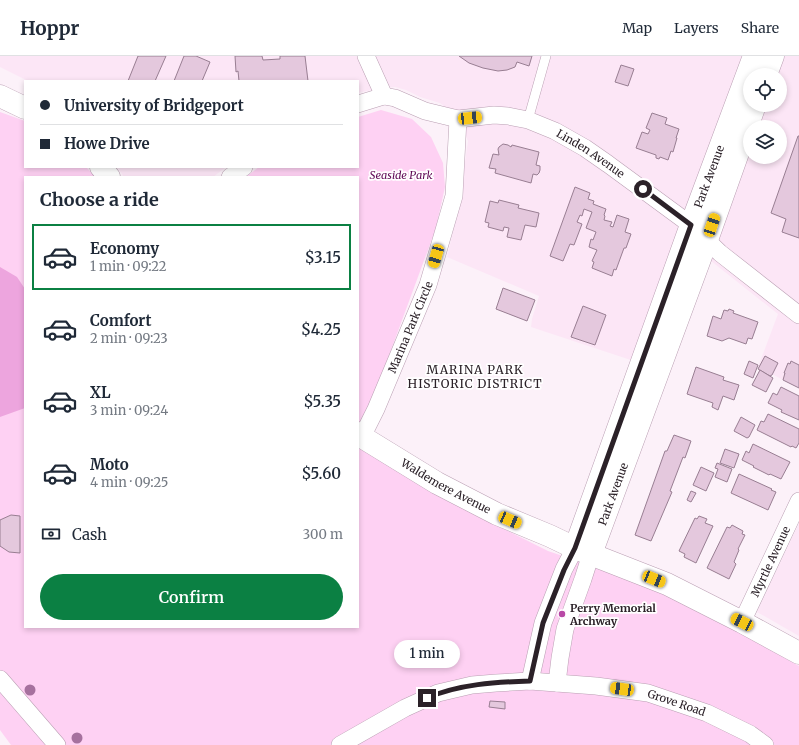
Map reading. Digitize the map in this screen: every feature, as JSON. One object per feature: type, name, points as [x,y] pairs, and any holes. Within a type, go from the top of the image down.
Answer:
[{"type":"street","points":[[359,104],[384,96],[366,56]]},
{"type":"street","name":"Park Avenue","points":[[557,683],[565,629],[583,579],[583,551],[691,225],[754,56]]},
{"type":"street","points":[[768,68],[772,56]]},
{"type":"street","points":[[0,96],[24,108]]},
{"type":"street","name":"Linden Avenue","points":[[384,96],[395,98],[425,111],[458,119],[494,115],[508,116],[528,120],[555,131],[585,148],[691,225],[720,253],[799,315]]},
{"type":"street","name":"Park Avenue","points":[[530,681],[543,623],[564,570],[583,551],[707,240],[753,112]]},
{"type":"street","name":"Marina Park Circle","points":[[360,435],[376,409],[428,285],[454,196],[458,119]]},
{"type":"street","points":[[102,168],[108,176]]},
{"type":"street","points":[[231,176],[243,168]]},
{"type":"street","name":"Waldemere Avenue","points":[[360,435],[444,487],[497,514],[583,551],[667,584],[799,653]]},
{"type":"street","name":"Myrtle Avenue","points":[[742,622],[799,501]]},
{"type":"street","points":[[0,679],[57,745]]},
{"type":"street","name":"Grove Road","points":[[340,745],[405,708],[438,693],[472,685],[530,681],[596,686],[648,693],[707,712],[750,734],[765,745]]},
{"type":"lane","points":[[528,120],[546,56]]},
{"type":"shaded area","points":[[0,56],[799,56],[799,388],[758,367],[778,314],[711,261],[709,261],[664,371],[531,327],[539,296],[447,257],[458,211],[468,141],[464,132],[449,110],[440,103],[395,87],[379,88],[359,93],[359,80],[26,80],[0,67]]},
{"type":"shaded area","points":[[118,168],[225,168],[214,176],[123,176]]},
{"type":"shaded area","points":[[0,267],[17,277],[24,288],[24,408],[0,417]]},
{"type":"shaded area","points":[[799,523],[799,636],[757,612]]},
{"type":"green space","name":"Seaside Park","points":[[381,110],[412,119],[431,137],[443,163],[445,187],[436,228],[387,361],[359,428],[359,176],[247,176],[258,168],[359,168],[359,117]]},
{"type":"green space","points":[[0,112],[24,121],[24,168],[87,168],[95,176],[24,176],[24,628],[359,628],[359,444],[504,529],[548,551],[610,572],[670,597],[741,633],[799,666],[799,745],[11,745],[0,730]]},
{"type":"building","points":[[138,56],[166,56],[155,80],[128,80]]},
{"type":"building","points":[[184,56],[196,56],[210,62],[202,80],[174,80]]},
{"type":"building","points":[[235,56],[262,56],[263,60],[280,59],[280,56],[305,56],[308,80],[239,80],[238,71],[236,72]]},
{"type":"building","points":[[459,56],[532,56],[529,66],[517,62],[515,67],[498,71],[469,63]]},
{"type":"building","points":[[621,65],[634,69],[628,86],[615,82]]},
{"type":"building","points":[[652,113],[667,118],[665,124],[679,129],[673,152],[671,151],[668,160],[660,157],[659,159],[656,158],[656,155],[636,148],[642,132],[648,134],[650,130],[646,128]]},
{"type":"building","points":[[798,136],[799,238],[782,232],[786,219],[771,213]]},
{"type":"building","points":[[503,144],[539,152],[536,165],[540,166],[540,170],[537,175],[533,174],[531,183],[495,173],[496,169],[489,168],[493,154],[499,155],[498,149]]},
{"type":"building","points":[[575,187],[590,193],[588,199],[594,201],[593,204],[606,209],[604,220],[612,222],[610,226],[613,227],[617,215],[629,219],[625,232],[631,234],[626,248],[624,248],[616,270],[614,269],[612,276],[592,268],[594,262],[592,261],[597,250],[589,247],[591,239],[593,240],[596,232],[586,228],[592,212],[584,209],[582,216],[580,215],[577,222],[582,224],[574,245],[570,244],[563,261],[550,256]]},
{"type":"building","points":[[499,200],[519,205],[518,208],[539,213],[536,227],[525,225],[521,240],[507,237],[509,228],[504,227],[503,231],[488,227],[489,223],[485,222],[490,201],[498,203]]},
{"type":"building","points":[[503,288],[535,300],[527,321],[496,309]]},
{"type":"building","points":[[583,306],[606,315],[595,345],[571,337]]},
{"type":"building","points":[[729,309],[734,311],[733,313],[758,322],[752,339],[748,338],[746,344],[729,338],[722,341],[707,336],[713,316],[721,319],[724,310],[728,311]]},
{"type":"building","points":[[765,356],[778,363],[770,376],[758,369]]},
{"type":"building","points":[[749,361],[758,365],[753,378],[744,374]]},
{"type":"building","points":[[791,361],[799,365],[799,388],[783,380],[788,363],[790,364]]},
{"type":"building","points":[[696,367],[724,377],[723,380],[739,385],[734,400],[723,396],[718,410],[712,407],[713,403],[687,394]]},
{"type":"building","points":[[760,370],[773,378],[766,392],[752,385]]},
{"type":"building","points":[[781,387],[799,396],[799,420],[781,412],[782,410],[768,403],[773,393],[777,395]]},
{"type":"building","points":[[768,414],[799,429],[799,443],[796,448],[757,430],[761,421],[764,422]]},
{"type":"building","points":[[741,417],[755,425],[747,438],[734,431]]},
{"type":"building","points":[[674,435],[691,441],[685,458],[683,457],[670,491],[672,492],[651,541],[635,535],[665,451],[667,451]]},
{"type":"building","points":[[753,444],[790,462],[781,479],[770,474],[769,475],[742,460],[746,451],[749,453]]},
{"type":"building","points":[[725,449],[739,454],[734,468],[720,463]]},
{"type":"building","points":[[717,463],[732,469],[727,482],[715,477],[718,469],[715,468]]},
{"type":"building","points":[[701,467],[714,473],[706,491],[693,485]]},
{"type":"building","points":[[739,474],[776,492],[768,510],[731,493]]},
{"type":"building","points":[[691,491],[696,493],[691,502],[687,500]]},
{"type":"building","points":[[11,515],[20,516],[20,553],[9,552],[0,546],[0,520]]},
{"type":"building","points":[[699,516],[707,519],[705,523],[713,526],[696,563],[684,557],[685,554],[679,551],[695,518],[697,519]]},
{"type":"building","points":[[732,525],[743,531],[742,534],[745,535],[738,549],[739,550],[734,562],[736,564],[729,579],[707,568],[727,527],[730,528]]},
{"type":"building","points":[[490,701],[505,702],[505,709],[489,707]]},
{"type":"place","name":"Perry Memorial Archway","points":[[562,614]]},
{"type":"district","name":"MARINA PARK HISTORIC DISTRICT","points":[[475,377]]},
{"type":"route","points":[[427,698],[438,693],[472,685],[530,681],[543,623],[564,570],[575,548],[691,225],[643,189]]}]
